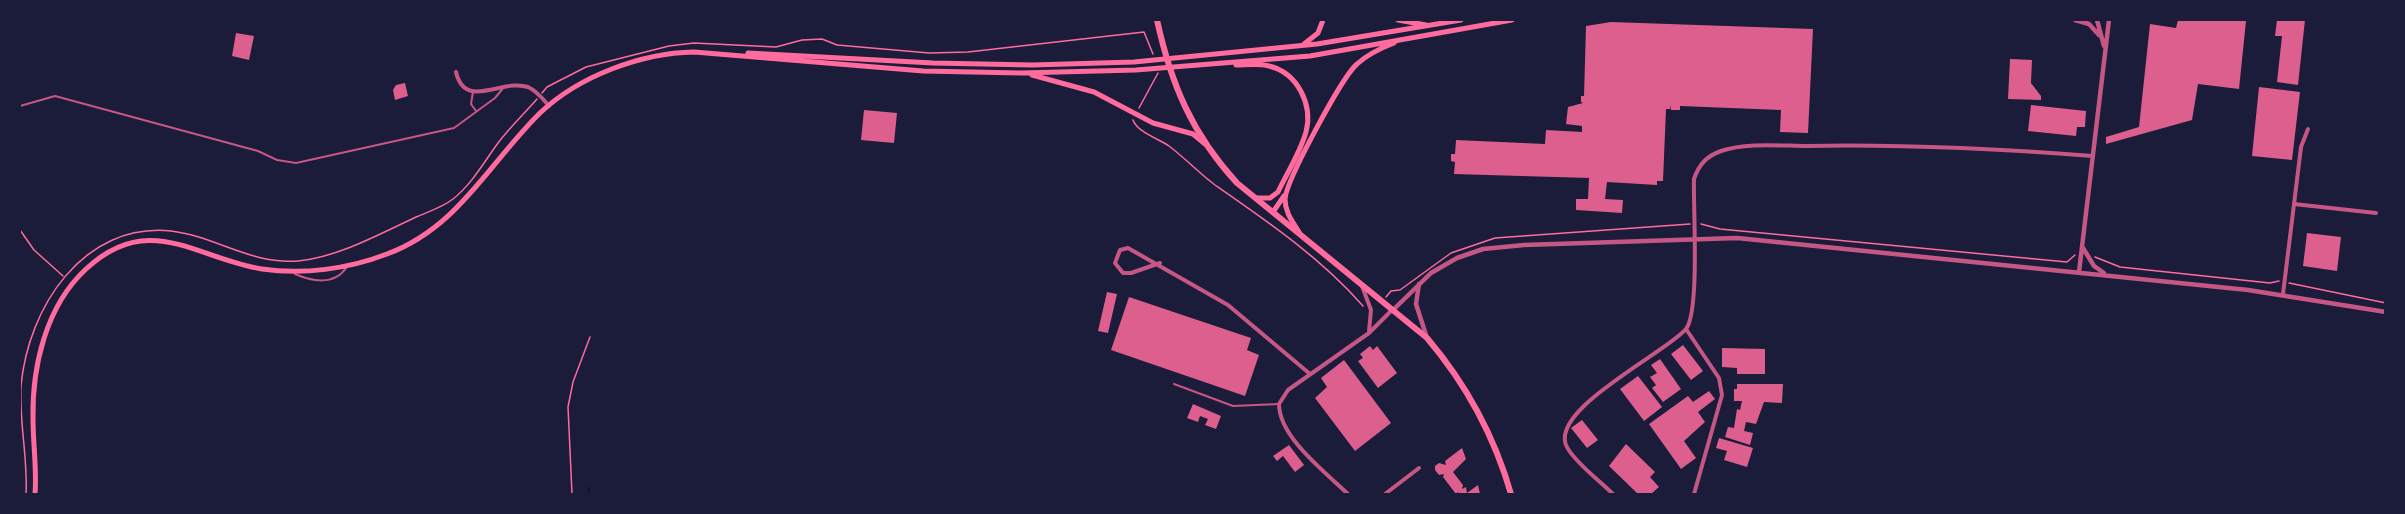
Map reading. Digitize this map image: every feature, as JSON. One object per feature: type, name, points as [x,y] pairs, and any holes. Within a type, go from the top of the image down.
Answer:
[{"type":"main road","points":[[1157,20],[1172,78],[1206,144],[1237,183],[1359,280],[1427,338],[1456,375],[1478,409],[1494,443],[1511,495]]},
{"type":"main road","points":[[1302,45],[1318,33],[1323,20]]},
{"type":"main road","points":[[1398,20],[1427,25]]},
{"type":"main road","points":[[35,495],[33,414],[37,367],[56,309],[70,286],[86,268],[121,247],[163,241],[187,245],[248,266],[289,271],[347,266],[403,248],[446,220],[549,106],[590,79],[638,61],[687,52],[741,54],[767,52],[933,63],[1021,65],[1134,62],[1302,45],[1409,31],[1427,25],[1461,20]]},
{"type":"main road","points":[[741,54],[768,60],[923,71],[1021,73],[1137,70],[1310,56],[1512,20]]},
{"type":"main road","points":[[1273,212],[1285,195],[1342,82],[1358,63],[1372,52],[1407,38]]},
{"type":"main road","points":[[1195,66],[1266,65],[1287,75],[1305,97],[1308,122],[1299,150],[1278,192],[1270,198],[1256,198]]},
{"type":"main road","points":[[1021,73],[1077,86],[1146,118],[1193,134],[1206,144]]},
{"type":"main road","points":[[1285,195],[1288,216],[1300,234]]},
{"type":"street","points":[[2075,20],[2089,24],[2099,35]]},
{"type":"street","points":[[2097,20],[2099,35],[2104,46]]},
{"type":"street","points":[[2079,272],[2104,46],[2109,20]]},
{"type":"street","points":[[456,72],[461,84],[473,92],[524,86],[540,95],[549,106]]},
{"type":"street","points":[[2283,294],[2301,147],[2308,129]]},
{"type":"street","points":[[1613,495],[1567,449],[1564,438],[1568,422],[1589,401],[1686,329],[1693,304],[1694,179],[1706,158],[1723,150],[1866,145],[1957,147],[2093,156]]},
{"type":"street","points":[[2294,204],[2376,213]]},
{"type":"street","points":[[1347,495],[1293,439],[1281,420],[1279,404],[1288,390],[1369,333],[1419,284],[1457,258],[1483,249],[1524,245],[1694,239],[1766,240],[2283,294],[2385,312]]},
{"type":"street","points":[[1160,263],[1131,273],[1123,273],[1115,263],[1120,250],[1128,248],[1160,263],[1228,305],[1310,374]]},
{"type":"street","points":[[2083,248],[2094,266],[2106,275]]},
{"type":"street","points":[[1359,280],[1371,309],[1369,333]]},
{"type":"street","points":[[1419,284],[1416,304],[1427,338]]},
{"type":"street","points":[[1686,329],[1719,378],[1722,395],[1694,495]]},
{"type":"street","points":[[1385,495],[1419,468]]},
{"type":"lane","points":[[20,106],[55,96],[258,151],[277,160],[296,163],[454,128],[498,96],[504,87]]},
{"type":"lane","points":[[473,92],[471,104],[476,111]]},
{"type":"lane","points":[[289,271],[312,280],[330,279],[340,275],[347,266]]},
{"type":"lane","points":[[1174,384],[1233,406],[1279,404]]},
{"type":"path","points":[[776,47],[802,40],[822,39],[837,45],[929,53],[968,52],[1144,32],[1158,75],[1138,109]]},
{"type":"path","points":[[26,495],[21,396],[24,370],[39,318],[51,293],[64,277],[99,246],[120,236],[142,232],[179,232],[235,252],[270,260],[300,260],[331,252],[452,200],[547,87]]},
{"type":"path","points":[[1134,116],[1133,122],[1136,126],[1169,146],[1215,185],[1278,230],[1341,280],[1365,308],[1371,309]]},
{"type":"path","points":[[20,230],[33,250],[64,277]]},
{"type":"path","points":[[1383,300],[1391,291],[1400,290]]},
{"type":"path","points":[[572,495],[568,407],[573,382],[590,337]]},
{"type":"building","points":[[2178,20],[2246,21],[2239,89],[2198,84],[2192,120],[2106,144],[2106,137],[2139,127],[2150,24],[2176,28]]},
{"type":"building","points":[[2277,20],[2305,20],[2298,85],[2277,82],[2282,36],[2275,36]]},
{"type":"building","points":[[1611,22],[1813,29],[1808,133],[1780,132],[1781,110],[1680,106],[1680,110],[1671,110],[1670,105],[1670,109],[1666,109],[1663,181],[1657,181],[1657,185],[1607,182],[1605,199],[1623,200],[1622,213],[1576,210],[1576,199],[1588,199],[1589,178],[1454,174],[1455,162],[1451,161],[1451,154],[1455,154],[1456,140],[1545,144],[1546,130],[1582,132],[1582,126],[1566,124],[1568,107],[1583,103],[1581,96],[1584,96],[1586,26]]},
{"type":"building","points":[[236,33],[254,36],[249,60],[232,56]]},
{"type":"building","points":[[2010,59],[2032,60],[2031,83],[2041,96],[2041,100],[2008,99]]},
{"type":"building","points":[[405,83],[408,96],[395,100],[393,90],[396,85]]},
{"type":"building","points":[[2259,87],[2300,92],[2292,160],[2252,156]]},
{"type":"building","points":[[2031,105],[2086,111],[2085,127],[2077,127],[2076,136],[2028,131]]},
{"type":"building","points":[[864,110],[897,113],[894,143],[861,140]]},
{"type":"building","points":[[2307,233],[2341,237],[2337,271],[2303,266]]},
{"type":"building","points":[[1107,292],[1117,294],[1108,333],[1098,331]]},
{"type":"building","points":[[1129,297],[1251,338],[1247,350],[1259,355],[1245,396],[1111,350]]},
{"type":"building","points":[[1683,345],[1703,371],[1691,380],[1671,354]]},
{"type":"building","points":[[1370,346],[1373,350],[1377,346],[1397,373],[1378,388],[1358,361],[1363,358],[1360,354]]},
{"type":"building","points":[[1722,348],[1765,349],[1765,374],[1737,374],[1737,368],[1722,367]]},
{"type":"building","points":[[1660,359],[1681,389],[1663,402],[1652,388],[1656,385],[1650,377],[1657,373],[1651,365]]},
{"type":"building","points":[[1344,360],[1391,423],[1355,451],[1315,398],[1327,387],[1321,378]]},
{"type":"building","points":[[1638,376],[1662,407],[1644,421],[1620,389]]},
{"type":"building","points":[[1737,384],[1783,384],[1782,403],[1764,402],[1756,424],[1746,422],[1744,431],[1753,433],[1750,445],[1725,437],[1728,427],[1734,428],[1737,409],[1740,410],[1742,401],[1734,401],[1734,389],[1737,389]]},
{"type":"building","points":[[1709,391],[1715,399],[1698,412],[1705,422],[1684,441],[1696,458],[1681,469],[1649,424],[1688,396],[1693,402]]},
{"type":"building","points":[[1193,404],[1221,416],[1216,429],[1205,425],[1208,419],[1200,416],[1198,422],[1187,418]]},
{"type":"building","points":[[1582,420],[1598,440],[1587,448],[1571,428]]},
{"type":"building","points":[[1719,438],[1753,448],[1747,467],[1724,460],[1727,451],[1716,448]]},
{"type":"building","points":[[1626,444],[1655,472],[1650,477],[1659,487],[1651,494],[1638,494],[1609,466]]},
{"type":"building","points":[[1289,445],[1304,465],[1295,472],[1283,456],[1277,461],[1273,456]]},
{"type":"building","points":[[1462,448],[1466,459],[1453,472],[1463,485],[1462,489],[1466,487],[1467,493],[1478,485],[1480,494],[1457,494],[1459,491],[1456,494],[1443,477],[1444,474],[1439,475],[1435,470],[1435,466],[1439,463],[1446,465],[1445,461]]},
{"type":"waterway","points":[[589,487],[589,494]]}]
